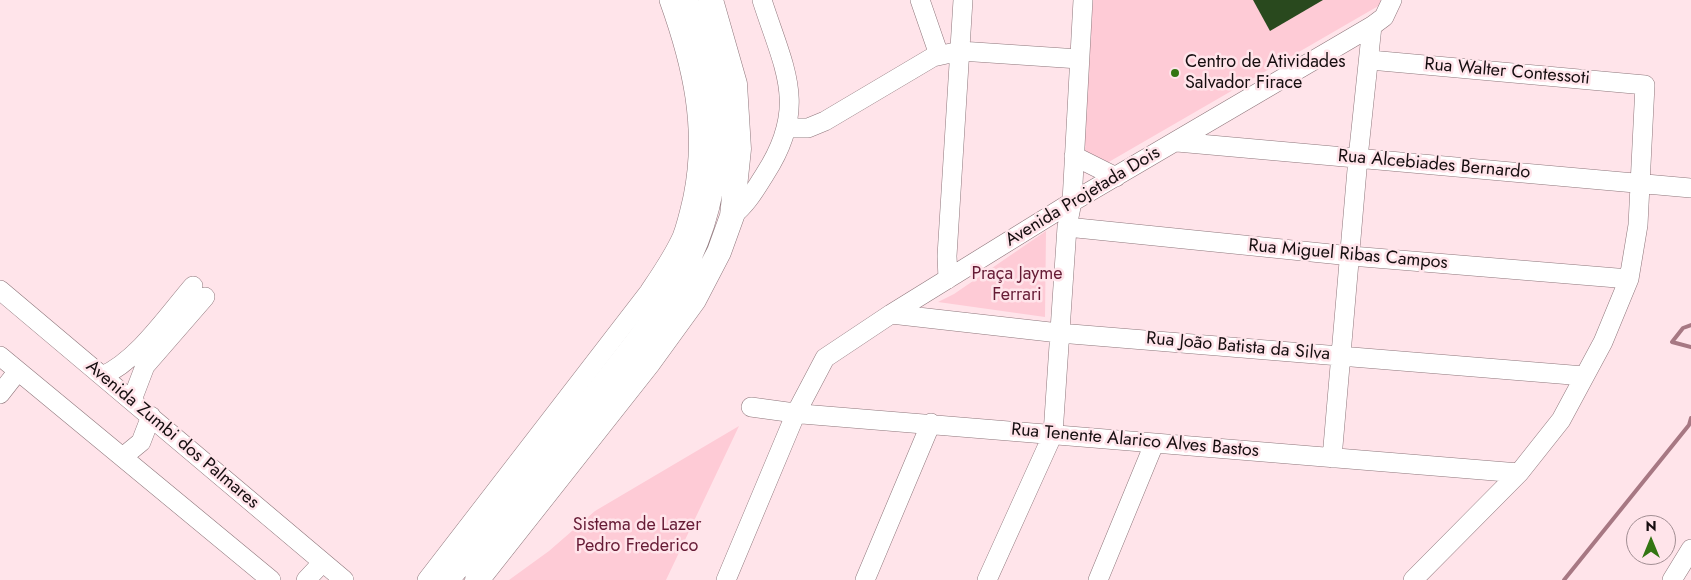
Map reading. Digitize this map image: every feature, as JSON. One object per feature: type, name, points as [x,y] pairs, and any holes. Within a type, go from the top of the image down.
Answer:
[{"type":"main road","points":[[447,580],[630,350],[669,298],[692,256],[709,207],[716,159],[716,118],[715,92],[708,60],[686,0]]},
{"type":"main road","points":[[477,580],[650,362],[688,307],[719,252],[732,216],[740,149],[735,84],[710,0]]},
{"type":"street","points":[[427,580],[649,292],[670,260],[682,235],[697,177],[699,131],[696,93],[685,44],[668,0]]},
{"type":"street","points":[[732,216],[744,207],[780,152],[788,128],[789,89],[762,0]]},
{"type":"street","points":[[920,0],[939,55]]},
{"type":"street","points":[[948,279],[947,256],[963,0]]},
{"type":"street","points":[[987,580],[1054,434],[1067,227],[1072,202],[1083,0]]},
{"type":"street","name":"Avenida Projetada Dois","points":[[726,580],[796,413],[826,358],[891,314],[1072,202],[1372,26],[1384,17],[1392,0]]},
{"type":"street","points":[[1332,458],[1343,356],[1358,158],[1370,60],[1372,26]]},
{"type":"street","points":[[788,128],[808,128],[825,122],[939,55],[960,51],[1079,59]]},
{"type":"street","name":"Rua Walter Contessoti","points":[[1370,60],[1645,85],[1639,184]]},
{"type":"street","name":"Rua Alcebiades Bernardo","points":[[1177,142],[1691,188]]},
{"type":"street","points":[[1074,156],[1116,177]]},
{"type":"street","points":[[1413,580],[1519,473],[1561,420],[1603,342],[1629,279],[1638,226],[1639,184]]},
{"type":"street","name":"Rua Miguel Ribas Campos","points":[[1067,227],[1351,256],[1629,279]]},
{"type":"street","name":"Avenida Zumbi dos Palmares","points":[[0,290],[344,580]]},
{"type":"street","points":[[102,376],[119,367],[139,360],[199,292]]},
{"type":"street","name":"Rua João Batista da Silva","points":[[891,314],[1059,332],[1584,376]]},
{"type":"street","points":[[0,356],[124,456],[271,580]]},
{"type":"street","points":[[132,400],[139,360]]},
{"type":"street","points":[[0,394],[18,371]]},
{"type":"street","name":"Rua Tenente Alarico Alves Bastos","points":[[751,407],[796,413],[931,423],[1154,444],[1519,473]]},
{"type":"street","points":[[124,456],[141,442],[151,416]]},
{"type":"street","points":[[865,580],[931,423]]},
{"type":"street","points":[[1102,578],[1154,444]]},
{"type":"street","points":[[1672,580],[1691,549]]},
{"type":"street","points":[[306,580],[322,562]]},
{"type":"green space","name":"Centro de Atividades Salvador Firace","points":[[1093,0],[1381,0],[1380,5],[1107,163],[1088,158],[1082,142]]},
{"type":"green space","name":"Praça Jayme Ferrari","points":[[1046,231],[1045,317],[938,302],[954,294]]},
{"type":"green space","name":"Sistema de Lazer Pedro Frederico","points":[[739,426],[666,580],[509,580],[549,551],[595,511]]},
{"type":"building","points":[[1253,0],[1323,0],[1270,31]]},
{"type":"waterway","points":[[1691,325],[1683,328],[1672,342],[1691,347]]},
{"type":"waterway","points":[[1564,580],[1689,425],[1691,418]]},
{"type":"place","name":"Centro de Atividades Salvador Firace","points":[[1175,73]]}]
